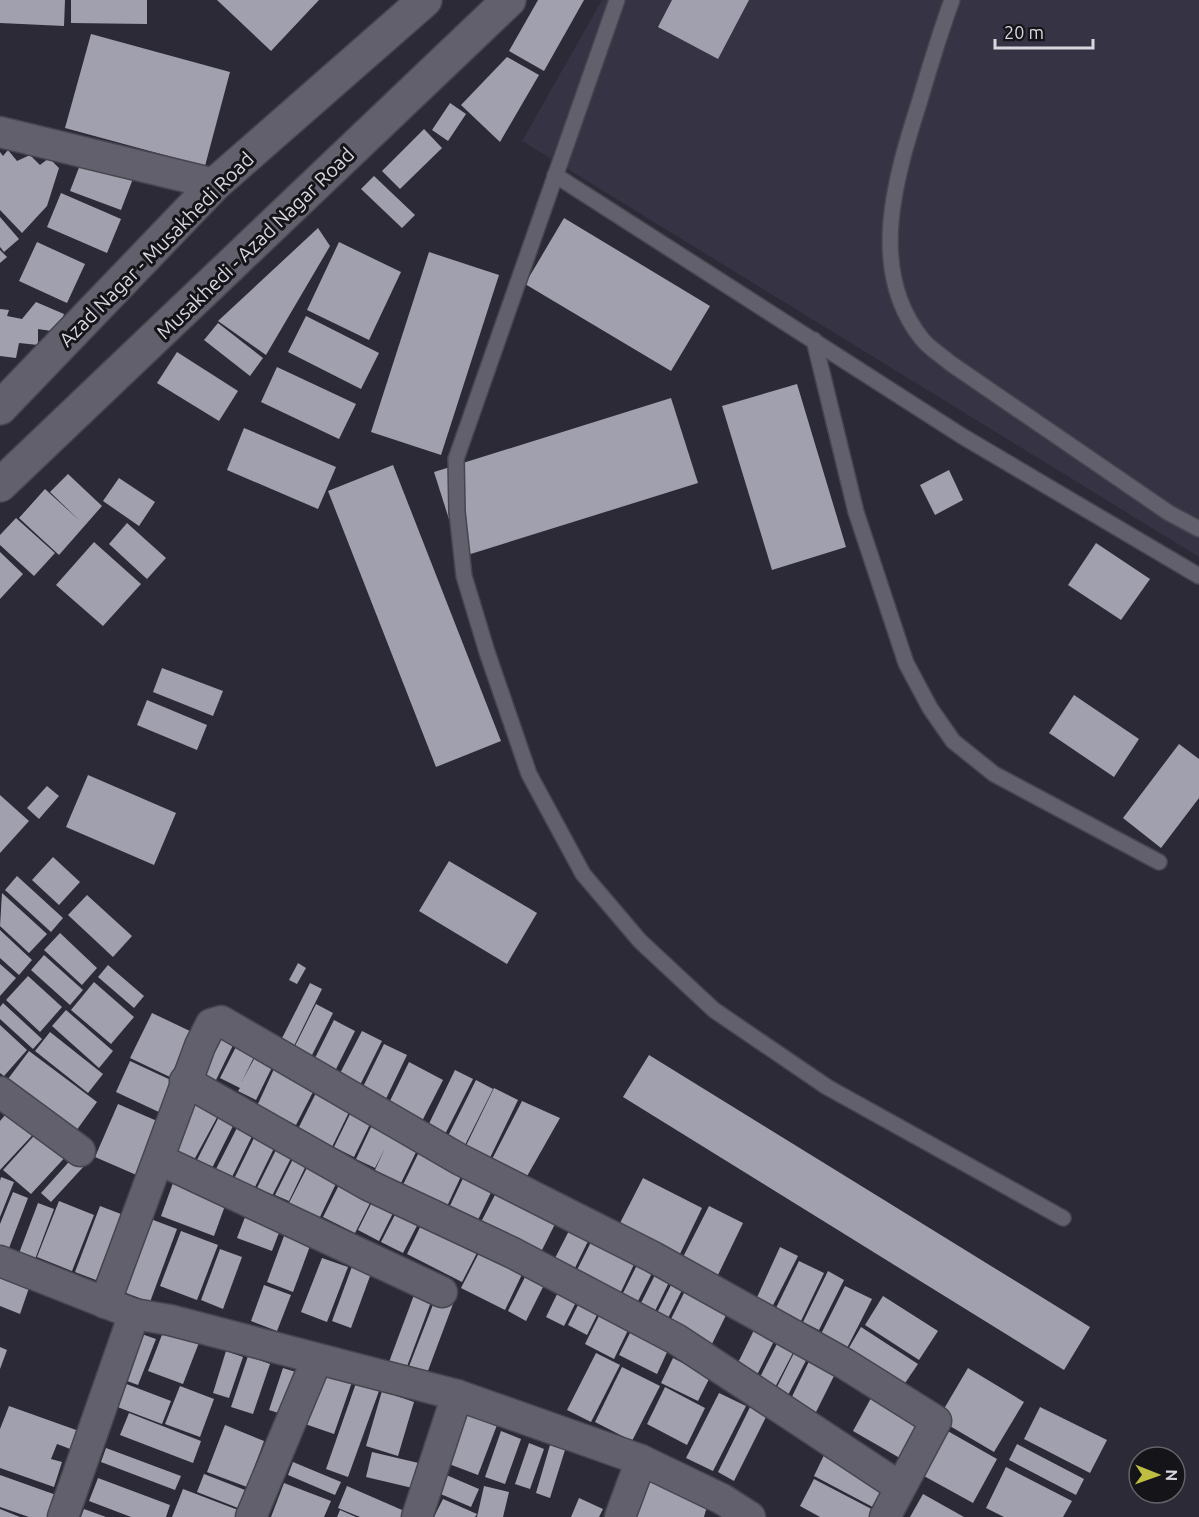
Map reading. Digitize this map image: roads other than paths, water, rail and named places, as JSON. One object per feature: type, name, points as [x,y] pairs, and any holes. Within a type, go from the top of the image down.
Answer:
[{"type":"main road","name":"Azad Nagar - Musakhedi Road","points":[[0,408],[215,184],[425,0]]},
{"type":"main road","name":"Musakhedi - Azad Nagar Road","points":[[0,485],[509,0]]},
{"type":"street","points":[[0,132],[215,184]]},
{"type":"street","points":[[105,1303],[160,1160],[186,1081],[212,1024],[221,1021],[459,1159],[653,1257],[845,1364],[936,1421],[885,1517]]},
{"type":"street","points":[[186,1081],[368,1185],[513,1253],[676,1339],[900,1487]]},
{"type":"street","points":[[0,1092],[80,1151]]},
{"type":"street","points":[[160,1160],[442,1292]]},
{"type":"street","points":[[0,1262],[134,1314],[170,1320],[457,1395],[641,1460],[722,1499],[750,1517]]},
{"type":"street","points":[[63,1517],[134,1314]]},
{"type":"street","points":[[251,1517],[317,1359]]},
{"type":"street","points":[[417,1517],[457,1395]]},
{"type":"street","points":[[620,1517],[641,1460]]},
{"type":"lane","points":[[617,0],[456,459],[457,512],[464,576],[529,774],[583,874],[640,941],[714,1010],[827,1087],[1063,1218]]},
{"type":"lane","points":[[952,0],[897,172],[890,229],[892,275],[907,315],[923,340],[950,363],[1169,513],[1199,529]]},
{"type":"lane","points":[[555,175],[962,436],[1199,576]]},
{"type":"lane","points":[[814,340],[856,512],[906,663],[930,708],[953,741],[994,774],[1159,862]]}]
